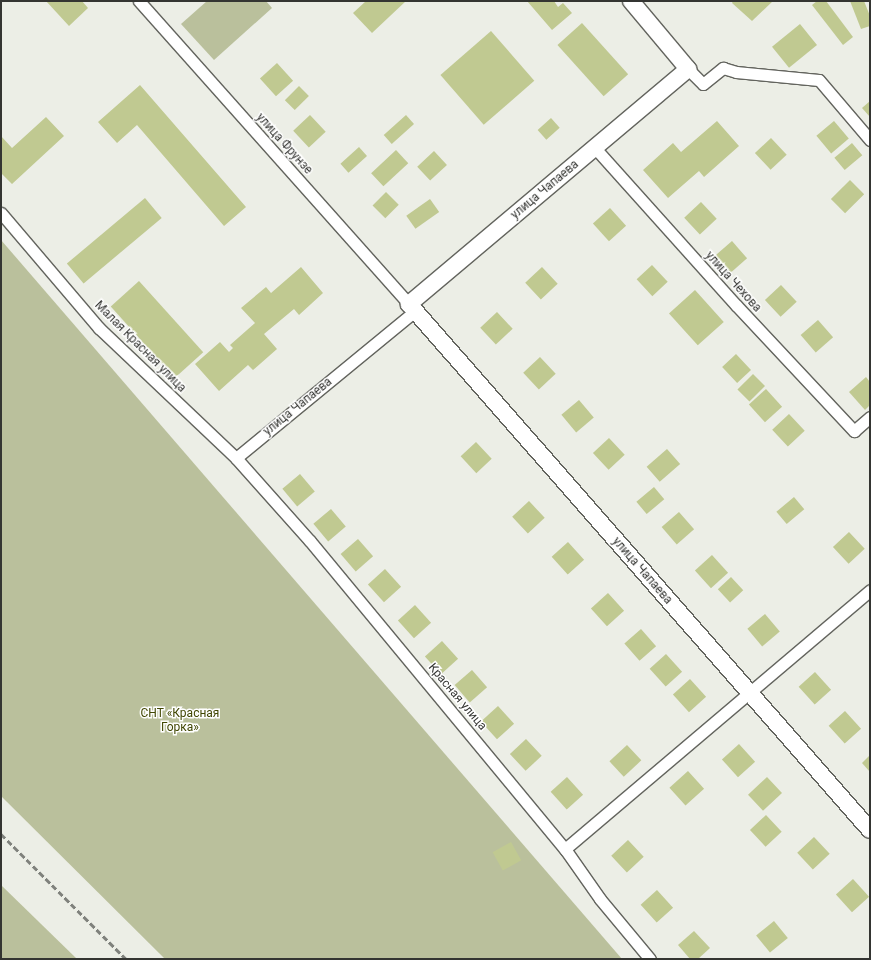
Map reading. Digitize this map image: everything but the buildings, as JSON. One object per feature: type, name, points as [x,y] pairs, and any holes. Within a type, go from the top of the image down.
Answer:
[{"type":"street","name":"улица Фрунзе","points":[[139,1],[412,308]]},
{"type":"street","points":[[631,1],[688,69],[703,84],[723,68],[736,72],[819,80],[870,140]]},
{"type":"street","name":"улица Чапаева","points":[[236,458],[688,69]]},
{"type":"street","name":"улица Чехова","points":[[595,148],[736,305],[854,431],[870,417]]},
{"type":"street","name":"Малая Красная улица","points":[[1,213],[99,328],[236,458]]},
{"type":"street","name":"улица Чапаева","points":[[412,308],[870,830]]},
{"type":"street","name":"Красная улица","points":[[236,458],[310,541],[565,849],[600,899],[650,959]]},
{"type":"street","points":[[565,849],[748,692],[870,590]]},
{"type":"green space","points":[[207,1],[266,1],[272,8],[214,60],[181,24]]},
{"type":"green space","name":"СНТ «Красная Горка»","points":[[1,240],[622,959],[165,959],[1,796]]},
{"type":"green space","points":[[1,885],[77,959],[1,959]]},
{"type":"railway","points":[[1,834],[126,959]]}]
